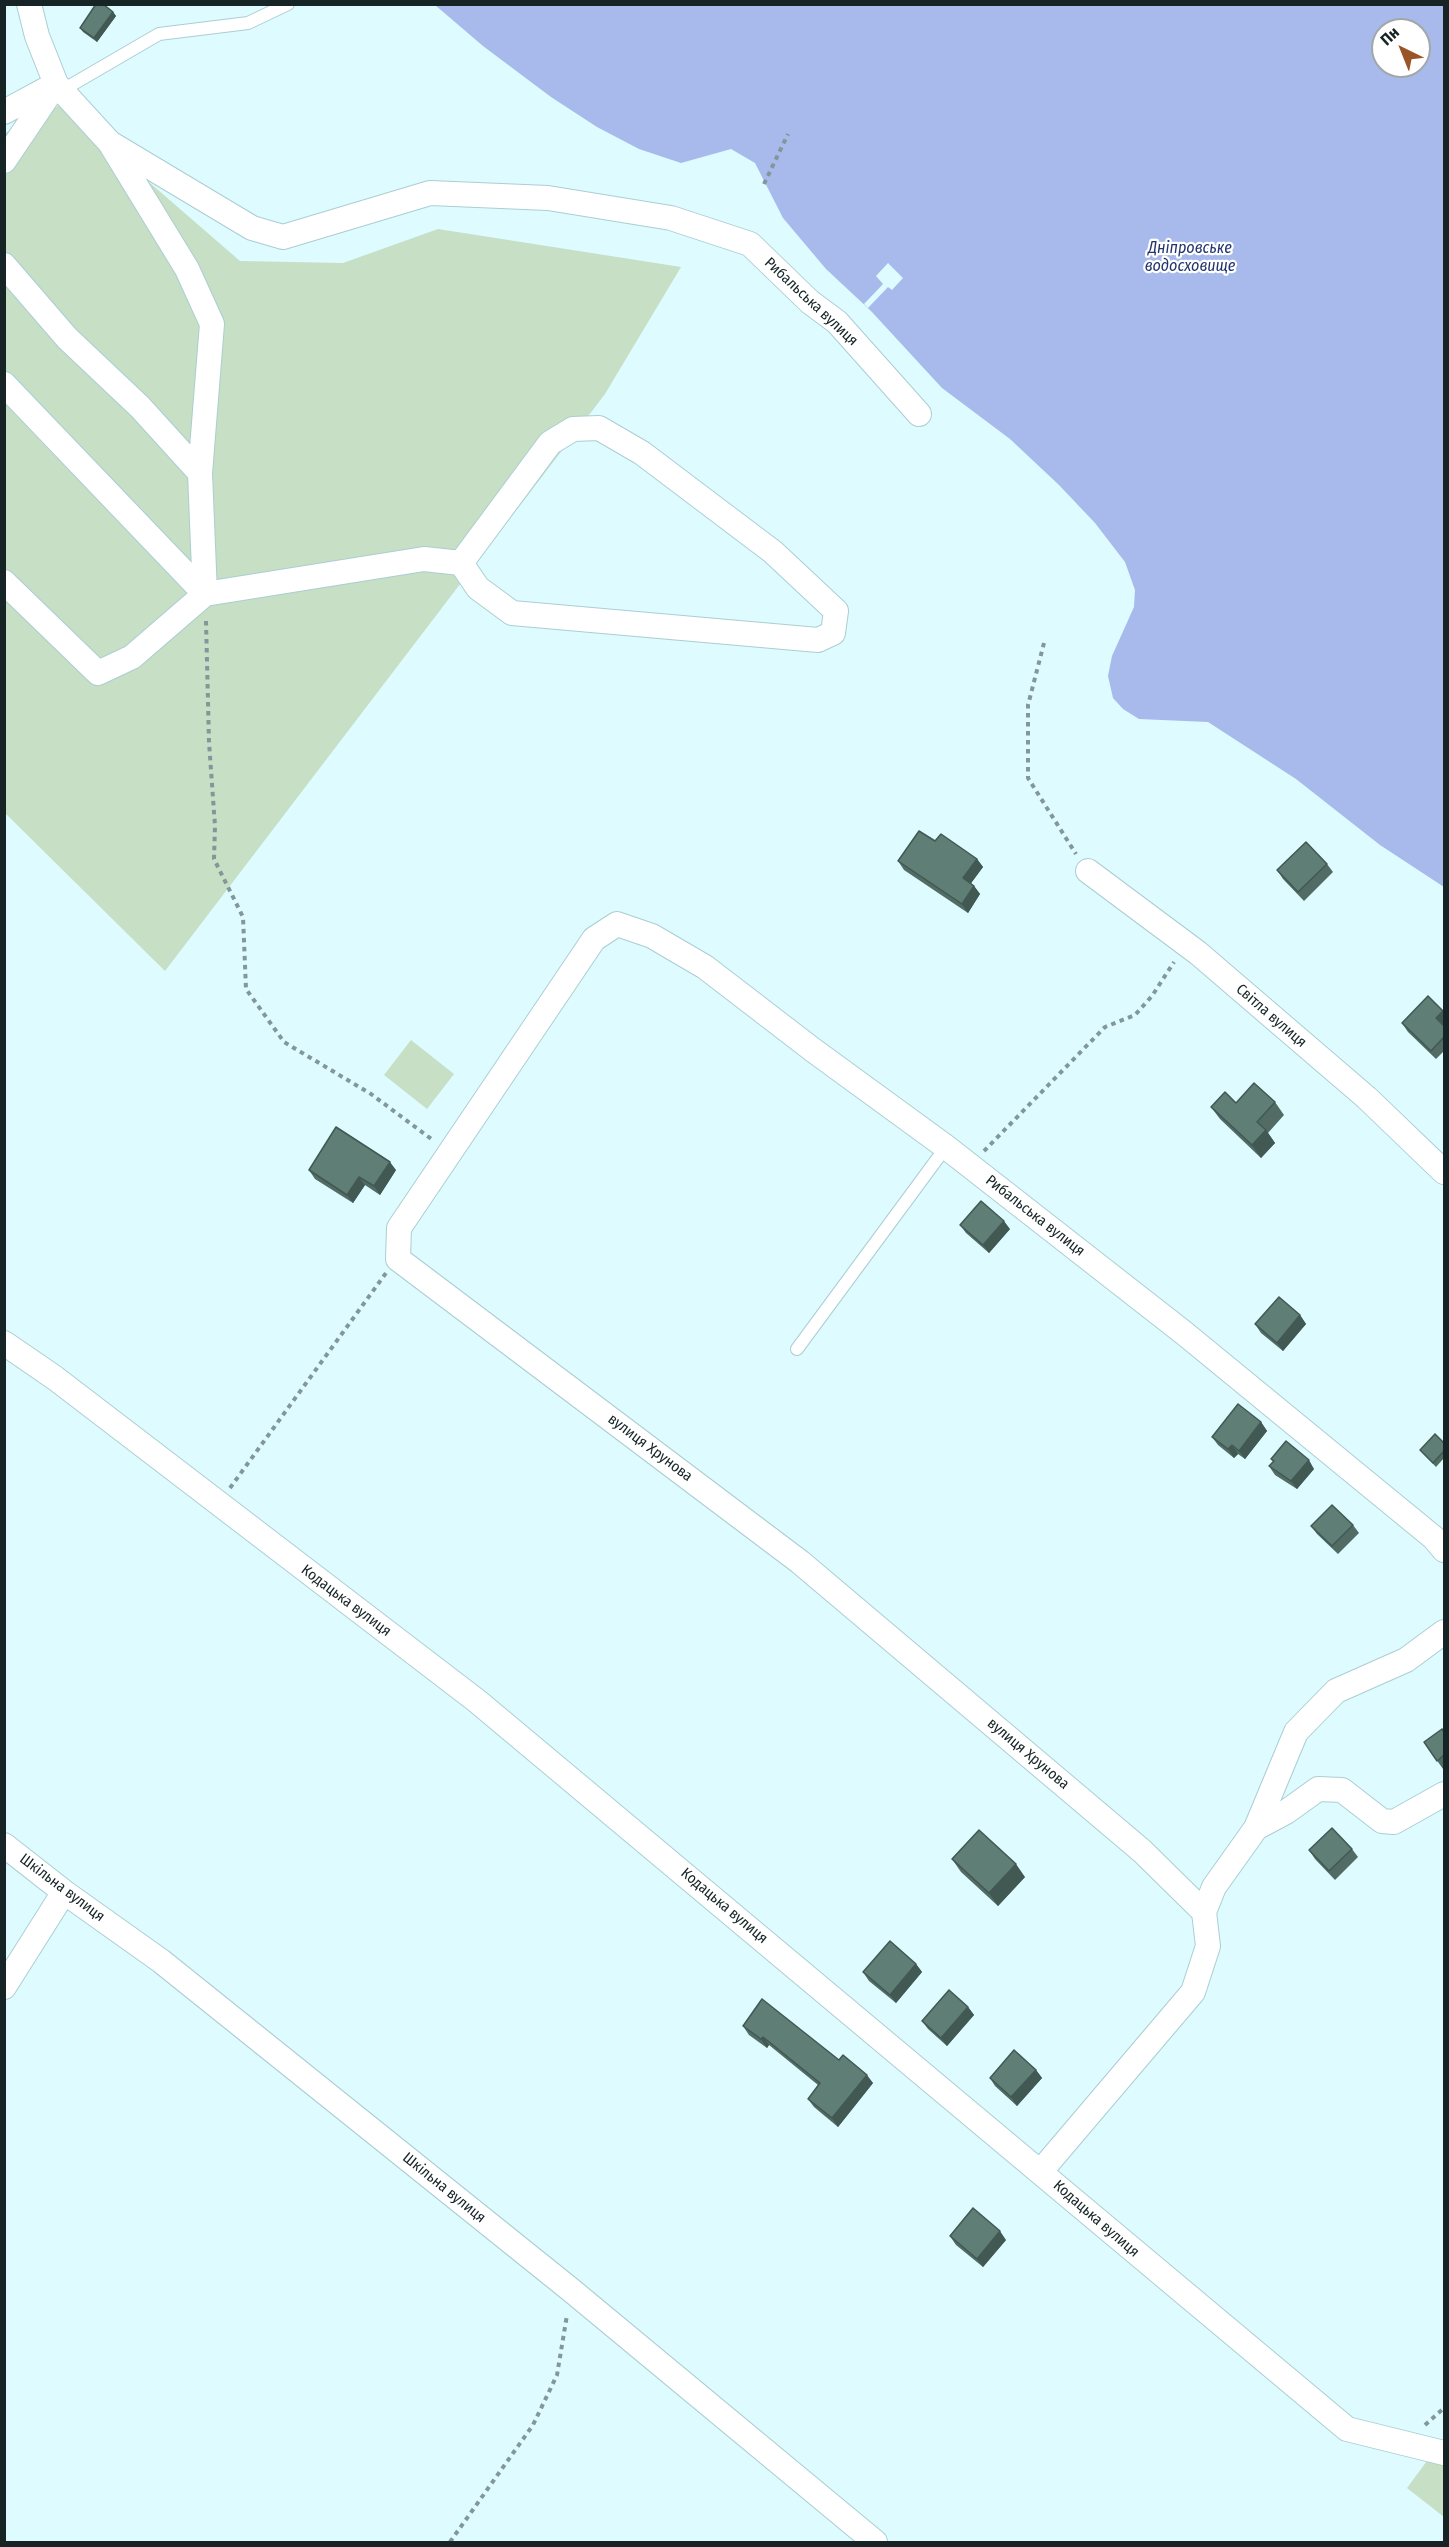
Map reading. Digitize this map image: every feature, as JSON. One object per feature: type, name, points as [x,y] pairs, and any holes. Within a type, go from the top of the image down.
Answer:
[{"type":"street","points":[[28,4],[37,36],[59,87],[110,142],[187,268],[212,324],[200,472],[205,594]]},
{"type":"street","points":[[4,112],[59,87]]},
{"type":"street","points":[[4,161],[59,87]]},
{"type":"street","name":"Рибальська вулиця","points":[[110,142],[252,228],[283,237],[430,193],[548,198],[660,216],[750,244],[810,302],[837,322],[919,414]]},
{"type":"street","points":[[4,265],[67,338],[140,407],[200,472]]},
{"type":"street","points":[[4,384],[205,594]]},
{"type":"street","points":[[4,582],[98,673],[132,657],[205,594],[424,559],[461,563],[478,588],[512,613],[818,640],[833,633],[836,611],[773,552],[642,453],[599,428],[573,429],[550,442],[461,563]]},
{"type":"street","name":"Світла вулиця","points":[[1088,871],[1187,945],[1367,1098],[1444,1172]]},
{"type":"street","name":"Рибальська вулиця","points":[[450,1152],[594,939],[617,924],[652,936],[705,967],[813,1050],[970,1165],[1441,1540]]},
{"type":"street","points":[[398,1259],[399,1228],[450,1152]]},
{"type":"street","name":"вулиця Хрунова","points":[[398,1259],[800,1562],[1142,1851],[1204,1912]]},
{"type":"street","name":"Кодацька вулиця","points":[[4,1343],[55,1378],[485,1708],[1347,2429],[1444,2453]]},
{"type":"street","points":[[1041,2171],[1193,1992],[1208,1946],[1204,1912],[1214,1887],[1256,1828],[1296,1732],[1336,1691],[1406,1660],[1444,1632]]},
{"type":"street","points":[[1256,1828],[1286,1812],[1318,1789],[1342,1790],[1382,1821],[1394,1822],[1444,1794]]},
{"type":"street","name":"Шкільна вулиця","points":[[4,1845],[64,1892],[161,1961],[571,2290],[875,2542]]},
{"type":"street","points":[[4,1987],[64,1892]]},
{"type":"lane","points":[[59,87],[159,34],[248,23],[288,4]]},
{"type":"lane","points":[[797,1349],[946,1147]]},
{"type":"path","points":[[764,184],[789,134]]},
{"type":"path","points":[[205,594],[209,741],[215,826],[214,859],[243,917],[246,989],[284,1042],[371,1094],[450,1152]]},
{"type":"path","points":[[1044,643],[1028,705],[1028,778],[1088,871]]},
{"type":"path","points":[[970,1165],[1105,1027],[1135,1016],[1152,996],[1187,945]]},
{"type":"path","points":[[218,1504],[398,1259]]},
{"type":"path","points":[[450,2542],[533,2425],[557,2375],[571,2290]]},
{"type":"green space","points":[[60,105],[240,261],[343,263],[438,229],[681,267],[605,394],[165,971],[5,813],[5,133]]},
{"type":"green space","points":[[411,1040],[454,1074],[427,1109],[384,1075]]},
{"type":"green space","points":[[1444,2438],[1444,2517],[1407,2488]]},
{"type":"water","name":"Дніпровське водосховище","points":[[435,5],[1444,5],[1444,887],[1380,845],[1296,779],[1208,722],[1139,719],[1123,709],[1113,698],[1108,676],[1112,656],[1134,607],[1135,590],[1125,562],[1095,523],[1059,485],[1010,439],[942,388],[871,311],[826,269],[783,218],[755,163],[731,149],[681,163],[639,149],[597,127],[551,97],[483,46]]},
{"type":"pier","points":[[888,263],[903,278],[892,290],[888,287],[868,308],[864,304],[883,284],[876,276]]},
{"type":"building","points":[[96,4],[103,4],[113,12],[94,38],[80,28]]},
{"type":"building","points":[[919,831],[935,841],[941,834],[977,859],[963,878],[974,886],[962,904],[898,861]]},
{"type":"building","points":[[1306,842],[1327,864],[1298,892],[1277,870]]},
{"type":"building","points":[[1428,996],[1443,1011],[1436,1018],[1444,1026],[1444,1037],[1431,1051],[1402,1023]]},
{"type":"building","points":[[1254,1083],[1275,1102],[1257,1122],[1266,1130],[1252,1145],[1211,1107],[1225,1092],[1236,1103]]},
{"type":"building","points":[[336,1127],[390,1162],[374,1186],[359,1177],[347,1195],[309,1170]]},
{"type":"building","points":[[981,1201],[1004,1221],[983,1245],[960,1225]]},
{"type":"building","points":[[1279,1297],[1300,1315],[1277,1343],[1255,1324]]},
{"type":"building","points":[[1238,1404],[1261,1422],[1239,1451],[1232,1445],[1228,1449],[1212,1437]]},
{"type":"building","points":[[1435,1434],[1444,1443],[1444,1451],[1433,1463],[1420,1450]]},
{"type":"building","points":[[1286,1441],[1309,1460],[1291,1481],[1269,1466],[1274,1461],[1271,1459]]},
{"type":"building","points":[[1332,1505],[1353,1525],[1332,1546],[1311,1526]]},
{"type":"building","points":[[1442,1729],[1444,1755],[1437,1761],[1424,1742]]},
{"type":"building","points":[[1332,1828],[1352,1849],[1329,1871],[1309,1850]]},
{"type":"building","points":[[979,1830],[1016,1864],[989,1893],[952,1859]]},
{"type":"building","points":[[890,1941],[916,1964],[890,1995],[863,1972]]},
{"type":"building","points":[[949,1990],[968,2007],[941,2038],[922,2021]]},
{"type":"building","points":[[762,1999],[839,2060],[843,2055],[867,2075],[832,2118],[808,2099],[820,2083],[763,2037],[761,2039],[743,2026]]},
{"type":"building","points":[[1014,2050],[1036,2070],[1011,2097],[990,2078]]},
{"type":"building","points":[[973,2208],[1000,2231],[977,2259],[950,2236]]}]
